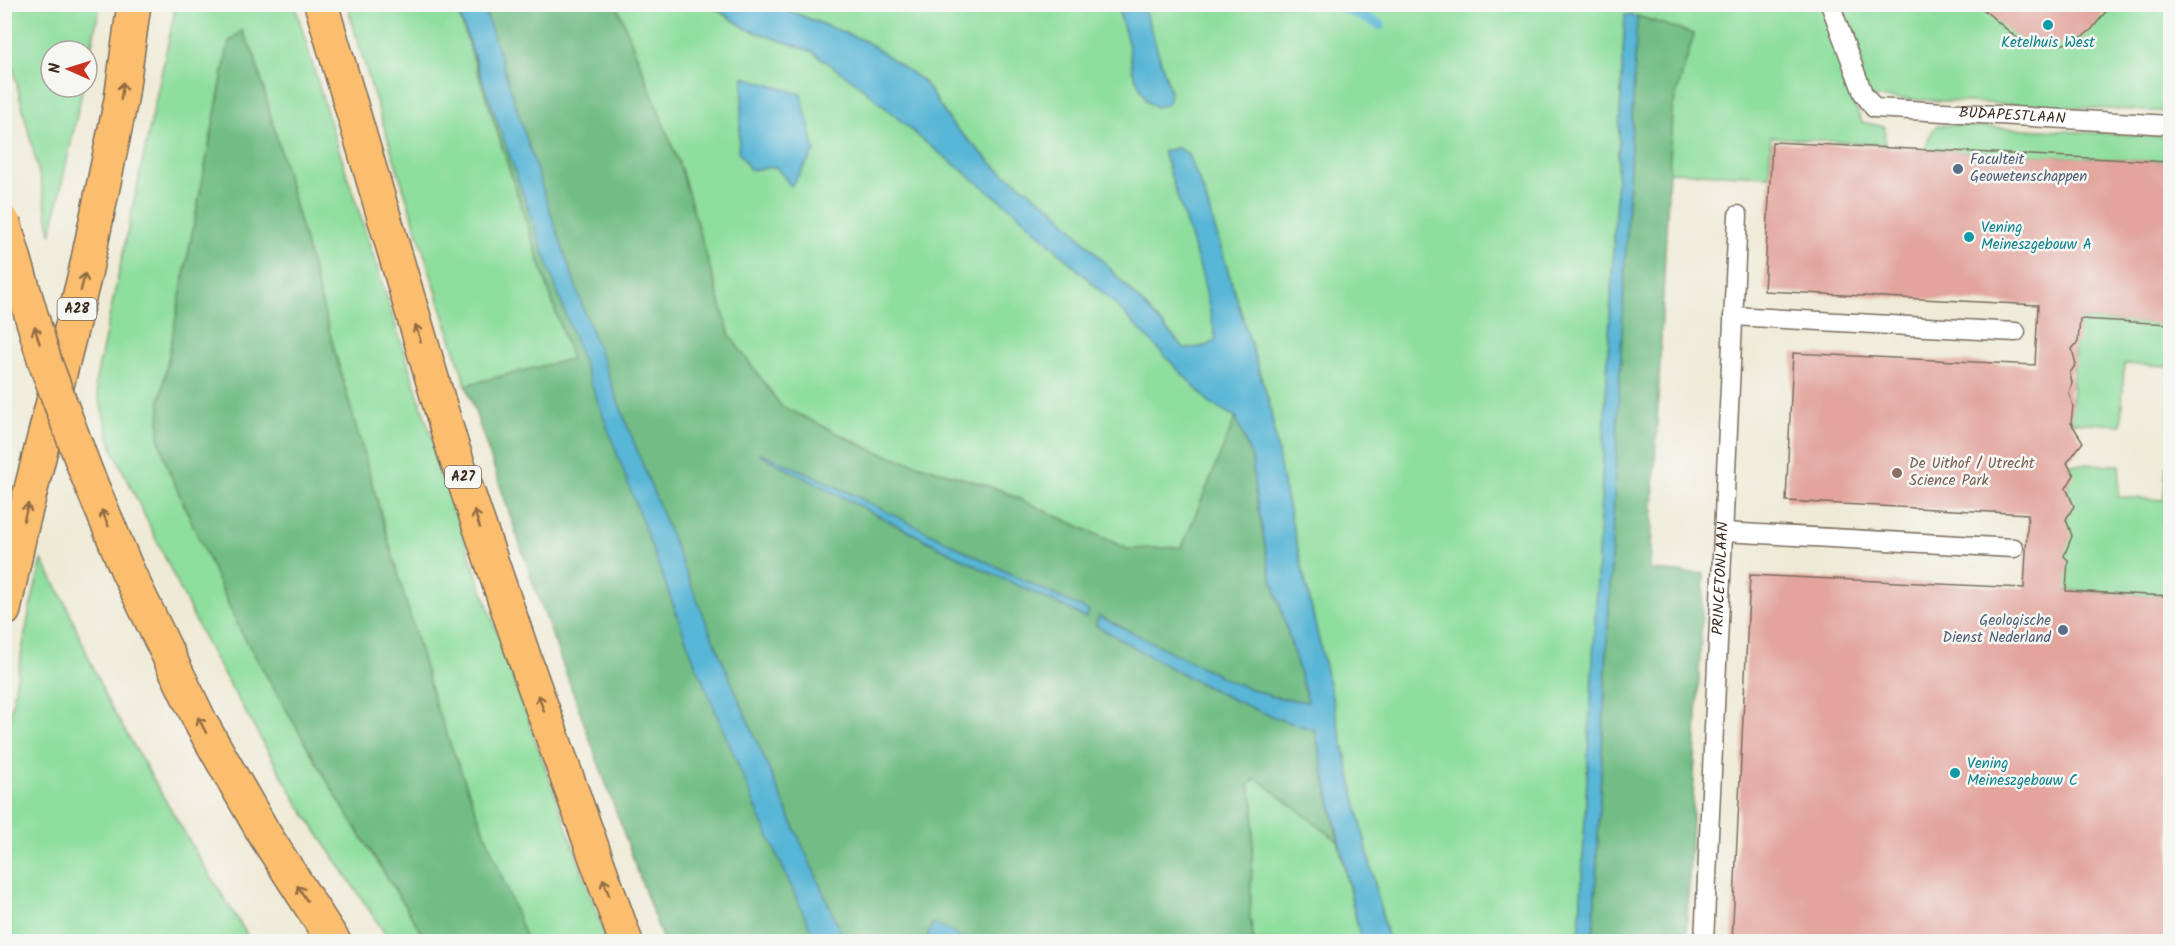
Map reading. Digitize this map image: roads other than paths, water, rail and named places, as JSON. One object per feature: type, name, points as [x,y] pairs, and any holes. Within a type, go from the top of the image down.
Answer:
[{"type":"highway","name":"A28","points":[[4,610],[21,529],[85,274],[121,100],[134,4]]},
{"type":"highway","name":"A27","points":[[321,4],[452,446],[536,691],[626,942]]},
{"type":"highway","points":[[4,223],[45,362],[86,472],[128,572],[202,725],[265,836],[334,942]]},
{"type":"lane","name":"BUDAPESTLAAN","points":[[1830,4],[1863,93],[1874,108],[2170,125]]},
{"type":"lane","name":"PRINCETONLAAN","points":[[1704,942],[1738,215]]},
{"type":"lane","points":[[1733,316],[2016,332]]},
{"type":"lane","points":[[1723,532],[2014,549]]},
{"type":"water","points":[[456,5],[483,5],[560,242],[617,400],[711,633],[845,941],[816,941],[759,815],[691,653],[569,324]]},
{"type":"water","points":[[710,5],[775,5],[867,42],[924,82],[952,124],[997,168],[1054,209],[1185,349],[1207,346],[1216,340],[1202,274],[1163,151],[1178,148],[1187,153],[1203,190],[1270,406],[1283,484],[1388,941],[1361,941],[1315,730],[1276,718],[1207,687],[1096,625],[1099,616],[1232,682],[1270,696],[1308,702],[1270,571],[1255,492],[1252,459],[1236,417],[1211,404],[1120,309],[1017,213],[924,141],[859,85],[811,51],[747,29]]},
{"type":"water","points":[[1117,5],[1143,5],[1170,90],[1169,104],[1156,107],[1147,102],[1133,72],[1128,42]]},
{"type":"water","points":[[1625,15],[1637,16],[1593,941],[1579,941]]},
{"type":"water","points":[[744,77],[801,94],[815,151],[791,186],[776,167],[750,170],[738,151]]},
{"type":"water","points":[[761,453],[844,490],[1089,611],[1085,618],[984,570],[760,455]]},
{"type":"water","points":[[932,923],[970,941],[927,939]]},
{"type":"waterway","points":[[1333,4],[1381,25]]},
{"type":"place","name":"Ketelhuis West","points":[[2048,25]]},
{"type":"place","name":"Faculteit Geowetenschappen","points":[[1958,169]]},
{"type":"place","name":"Vening Meineszgebouw A","points":[[1969,237]]},
{"type":"place","name":"De Uithof / Utrecht Science Park","points":[[1897,473]]},
{"type":"place","name":"Geologische Dienst Nederland","points":[[2063,630]]},
{"type":"place","name":"Vening Meineszgebouw C","points":[[1955,773]]}]
